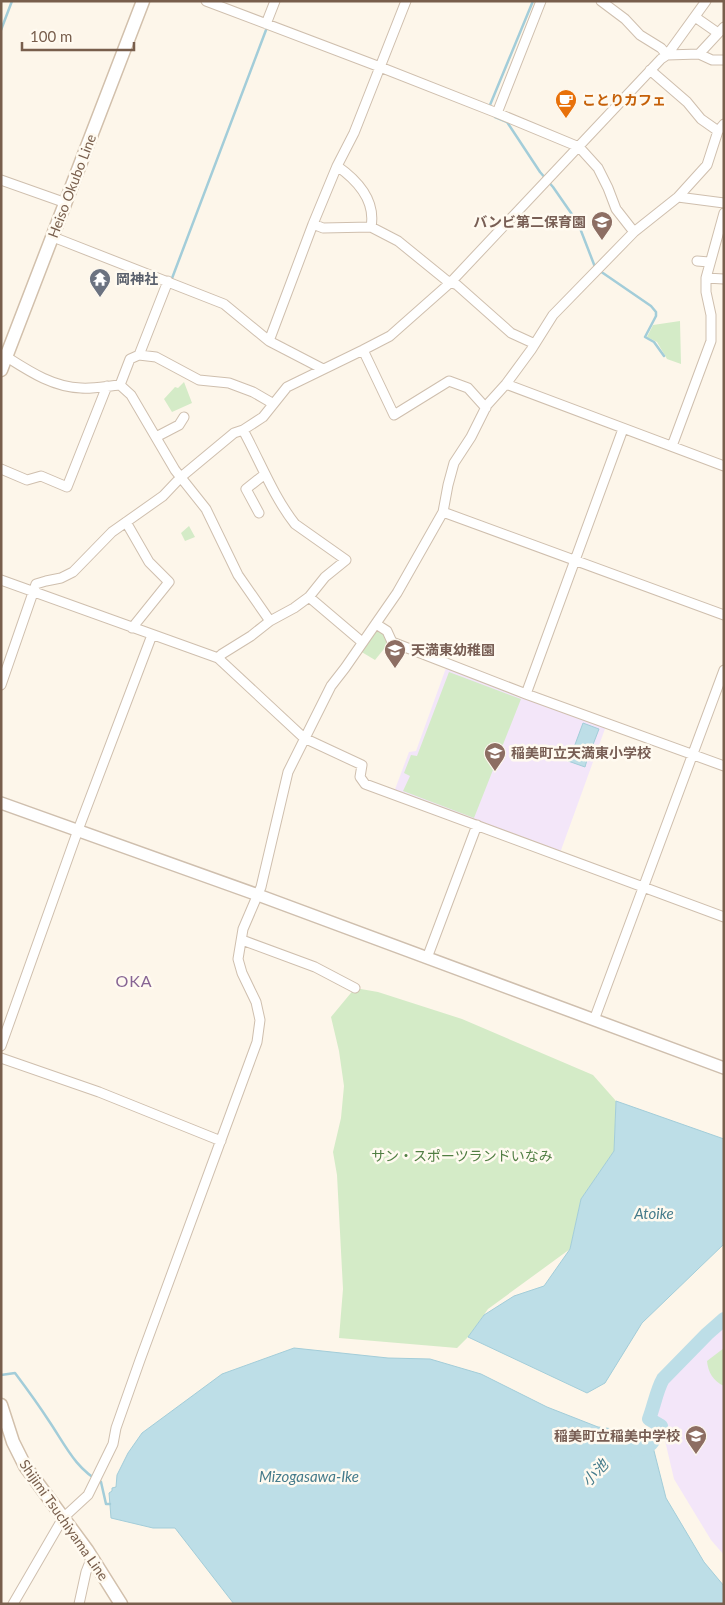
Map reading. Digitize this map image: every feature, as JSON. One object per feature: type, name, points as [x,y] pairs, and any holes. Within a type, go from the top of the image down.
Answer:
[{"type":"main road","name":"Heiso Okubo Line","points":[[1,370],[4,355],[66,204],[143,1]]},
{"type":"main road","name":"Shijimi Tsuchiyama Line","points":[[1,1405],[13,1442],[25,1466],[92,1557],[121,1604]]},
{"type":"street","points":[[206,1],[497,112],[579,147],[598,168],[616,209],[634,232]]},
{"type":"street","points":[[266,24],[275,1]]},
{"type":"street","points":[[269,341],[313,224],[337,166],[354,133],[406,1]]},
{"type":"street","points":[[497,112],[541,1]]},
{"type":"street","points":[[601,1],[625,19],[640,35],[661,48],[667,55]]},
{"type":"street","points":[[1,685],[36,584],[46,580],[61,578],[73,572],[112,532],[163,496],[181,477],[234,433],[243,430],[263,417],[272,403],[287,387],[390,336],[451,282],[660,59],[667,55],[706,1]]},
{"type":"street","points":[[695,17],[721,30],[699,54]]},
{"type":"street","points":[[667,55],[699,54],[712,60],[724,60]]},
{"type":"street","points":[[13,1604],[63,1518],[88,1495],[113,1444],[116,1428],[140,1360],[258,1042],[260,1020],[256,1002],[242,973],[238,959],[243,929],[258,895],[271,850],[288,772],[304,738],[331,686],[397,593],[443,512],[454,464],[472,437],[486,408],[506,384],[553,316],[634,232],[678,198],[708,165],[721,127],[702,119],[687,102],[650,70]]},
{"type":"street","points":[[337,166],[358,183],[370,204],[372,209],[371,226]]},
{"type":"street","points":[[1,180],[66,204]]},
{"type":"street","points":[[678,198],[724,203]]},
{"type":"street","points":[[672,446],[711,341],[711,314],[706,292],[706,278],[724,213]]},
{"type":"street","points":[[313,224],[323,228],[371,226],[398,241],[446,280],[457,285],[511,333],[535,344]]},
{"type":"street","points":[[53,237],[224,304],[269,341],[323,369]]},
{"type":"street","points":[[697,261],[709,262]]},
{"type":"street","points":[[706,278],[724,279]]},
{"type":"street","points":[[139,355],[168,281]]},
{"type":"street","points":[[363,350],[394,415],[449,382],[468,388],[486,408]]},
{"type":"street","points":[[4,355],[28,371],[63,386],[81,388],[120,385],[131,395],[175,470],[206,509],[238,575],[270,621]]},
{"type":"street","points":[[120,385],[130,359],[139,355],[156,357],[199,380],[236,385],[272,403]]},
{"type":"street","points":[[506,384],[724,466]]},
{"type":"street","points":[[1,469],[27,480],[41,476],[67,487],[107,386]]},
{"type":"street","points":[[156,437],[179,425],[184,417]]},
{"type":"street","points":[[526,694],[623,429]]},
{"type":"street","points":[[218,658],[270,621],[294,608],[309,597],[325,577],[346,560],[295,524],[275,493],[243,430]]},
{"type":"street","points":[[259,513],[246,489],[265,474]]},
{"type":"street","points":[[443,512],[724,616]]},
{"type":"street","points":[[126,522],[149,562],[169,582],[132,628]]},
{"type":"street","points":[[1,580],[218,658],[304,738],[362,765],[360,778],[365,784],[724,917]]},
{"type":"street","points":[[309,597],[362,642]]},
{"type":"street","points":[[376,624],[387,631],[392,642],[526,694],[724,766]]},
{"type":"street","points":[[1,1046],[78,830],[152,635]]},
{"type":"street","points":[[594,1020],[724,670]]},
{"type":"street","points":[[1,803],[258,895],[724,1068]]},
{"type":"street","points":[[427,958],[477,825]]},
{"type":"street","points":[[242,940],[315,968],[355,988]]},
{"type":"street","points":[[1,1058],[99,1092],[222,1141]]},
{"type":"street","points":[[79,1604],[86,1572],[92,1557]]},
{"type":"shaded area","name":"稲美町立天満東小学校","points":[[446,668],[606,726],[560,853],[394,792],[409,752],[416,751]]},
{"type":"shaded area","name":"稲美町立稲美中学校","points":[[724,1323],[724,1555],[711,1540],[674,1479],[663,1432],[667,1426],[655,1416],[665,1382],[712,1332]]},
{"type":"green space","points":[[680,321],[681,364],[667,359],[657,342],[647,337],[653,325]]},
{"type":"green space","points":[[184,382],[192,403],[172,412],[164,399],[175,387],[178,388]]},
{"type":"green space","points":[[189,526],[195,537],[185,541],[181,533]]},
{"type":"green space","points":[[375,628],[384,634],[388,644],[375,660],[360,651]]},
{"type":"green space","points":[[449,672],[521,699],[474,818],[403,791],[410,776],[404,773],[411,755],[417,756]]},
{"type":"green space","name":"サン・スポーツランドいなみ","points":[[355,988],[378,992],[462,1019],[593,1075],[616,1101],[614,1151],[581,1199],[570,1249],[488,1309],[468,1337],[457,1348],[339,1338],[343,1289],[337,1175],[333,1152],[341,1118],[344,1086],[339,1051],[331,1017]]},
{"type":"green space","points":[[724,1348],[724,1386],[712,1376],[707,1361]]},
{"type":"water","points":[[583,723],[599,729],[589,755],[573,750]]},
{"type":"water","points":[[571,754],[587,760],[585,767],[568,761]]},
{"type":"water","name":"Atoike","points":[[616,1101],[724,1139],[724,1244],[642,1323],[605,1383],[587,1393],[468,1337],[484,1315],[514,1296],[544,1286],[570,1249],[581,1199],[614,1151]]},
{"type":"water","name":"Mizogasawa-Ike","points":[[294,1348],[388,1358],[430,1359],[481,1374],[547,1407],[598,1427],[636,1432],[652,1443],[666,1498],[704,1562],[724,1586],[724,1604],[234,1604],[175,1528],[153,1528],[111,1518],[109,1493],[112,1491],[112,1488],[116,1487],[117,1475],[128,1453],[142,1433],[222,1374]]},
{"type":"waterway","points":[[1,30],[12,1]]},
{"type":"waterway","points":[[490,105],[533,1]]},
{"type":"waterway","points":[[171,281],[266,30]]},
{"type":"waterway","points":[[495,117],[507,122],[540,172],[578,223],[595,267]]},
{"type":"waterway","points":[[600,271],[651,306],[656,312],[656,316],[645,337],[654,342],[664,356]]},
{"type":"waterway","name":"小池","points":[[635,1450],[645,1448],[652,1443],[661,1426],[649,1419],[663,1379],[724,1319]]},
{"type":"waterway","points":[[1,1375],[15,1373],[65,1447],[84,1470],[101,1482],[106,1504],[110,1504]]},
{"type":"place","name":"ことりカフェ","points":[[566,119]]},
{"type":"place","name":"バンビ第二保育園","points":[[602,241]]},
{"type":"place","name":"岡神社","points":[[100,298]]},
{"type":"place","name":"天満東幼稚園","points":[[395,669]]},
{"type":"place","name":"稲美町立天満東小学校","points":[[495,772]]},
{"type":"place","name":"稲美町立稲美中学校","points":[[696,1455]]},
{"type":"district","name":"OKA","points":[[134,981]]}]
